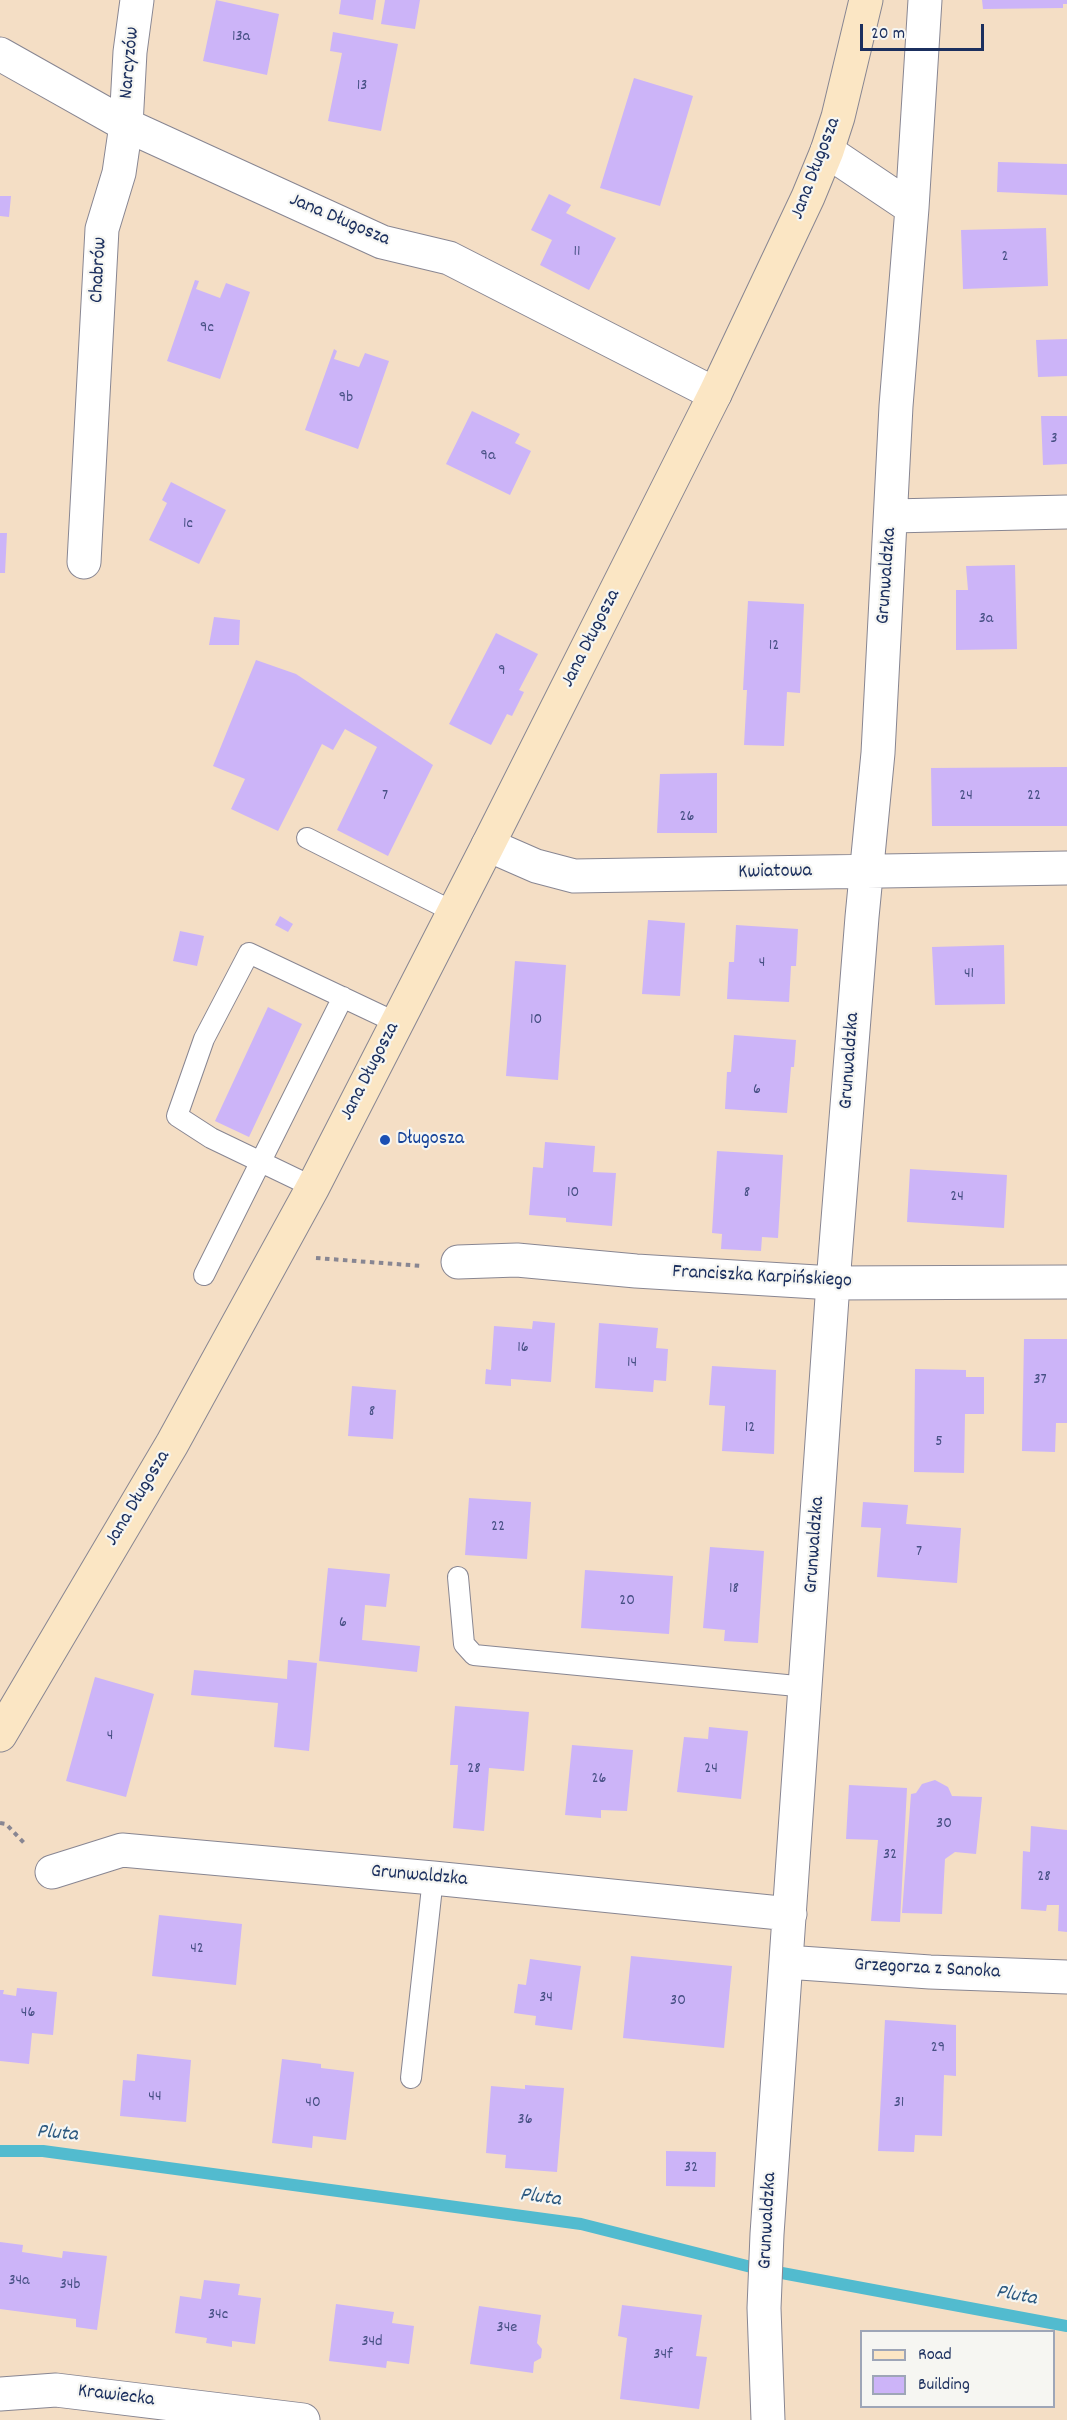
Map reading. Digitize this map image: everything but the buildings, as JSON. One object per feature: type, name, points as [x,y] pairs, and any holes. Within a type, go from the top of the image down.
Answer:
[{"type":"street","name":"Narcyzów","points":[[126,125],[130,52],[137,0]]},
{"type":"street","name":"Jana Długosza","points":[[0,1735],[172,1444],[313,1187],[488,845],[714,394],[808,197],[827,151],[844,96],[866,0]]},
{"type":"street","name":"Grunwaldzka","points":[[768,2420],[764,2308],[767,2234],[807,1687],[833,1283],[862,917],[878,753],[896,406],[912,208],[925,0]]},
{"type":"street","points":[[0,54],[126,125]]},
{"type":"street","name":"Jana Długosza","points":[[126,125],[382,242],[449,258],[714,394]]},
{"type":"street","name":"Chabrów","points":[[84,562],[102,229],[119,173],[126,125]]},
{"type":"street","points":[[827,151],[912,208]]},
{"type":"street","points":[[892,516],[1067,512]]},
{"type":"street","name":"Kwiatowa","points":[[488,845],[536,866],[574,876],[1067,868]]},
{"type":"street","name":"Franciszka Karpińskiego","points":[[458,1262],[517,1260],[636,1271],[833,1283],[1067,1282]]},
{"type":"street","name":"Grunwaldzka","points":[[52,1872],[122,1850],[790,1914]]},
{"type":"street","name":"Grzegorza z Sanoka","points":[[786,1962],[930,1972],[1067,1977]]},
{"type":"street","name":"Krawiecka","points":[[0,2394],[56,2390],[303,2420]]},
{"type":"lane","points":[[307,838],[454,912]]},
{"type":"lane","points":[[313,1187],[211,1138],[177,1116],[204,1040],[249,953],[397,1023]]},
{"type":"lane","points":[[204,1275],[343,997]]},
{"type":"lane","points":[[458,1577],[464,1644],[474,1655],[807,1687]]},
{"type":"lane","points":[[411,2078],[433,1878]]},
{"type":"path","points":[[276,1254],[416,1267],[458,1262]]},
{"type":"waterway","name":"Pluta","points":[[0,2151],[43,2151],[581,2224],[755,2268],[1067,2326]]},
{"type":"place","name":"Długosza","points":[[385,1140]]}]
